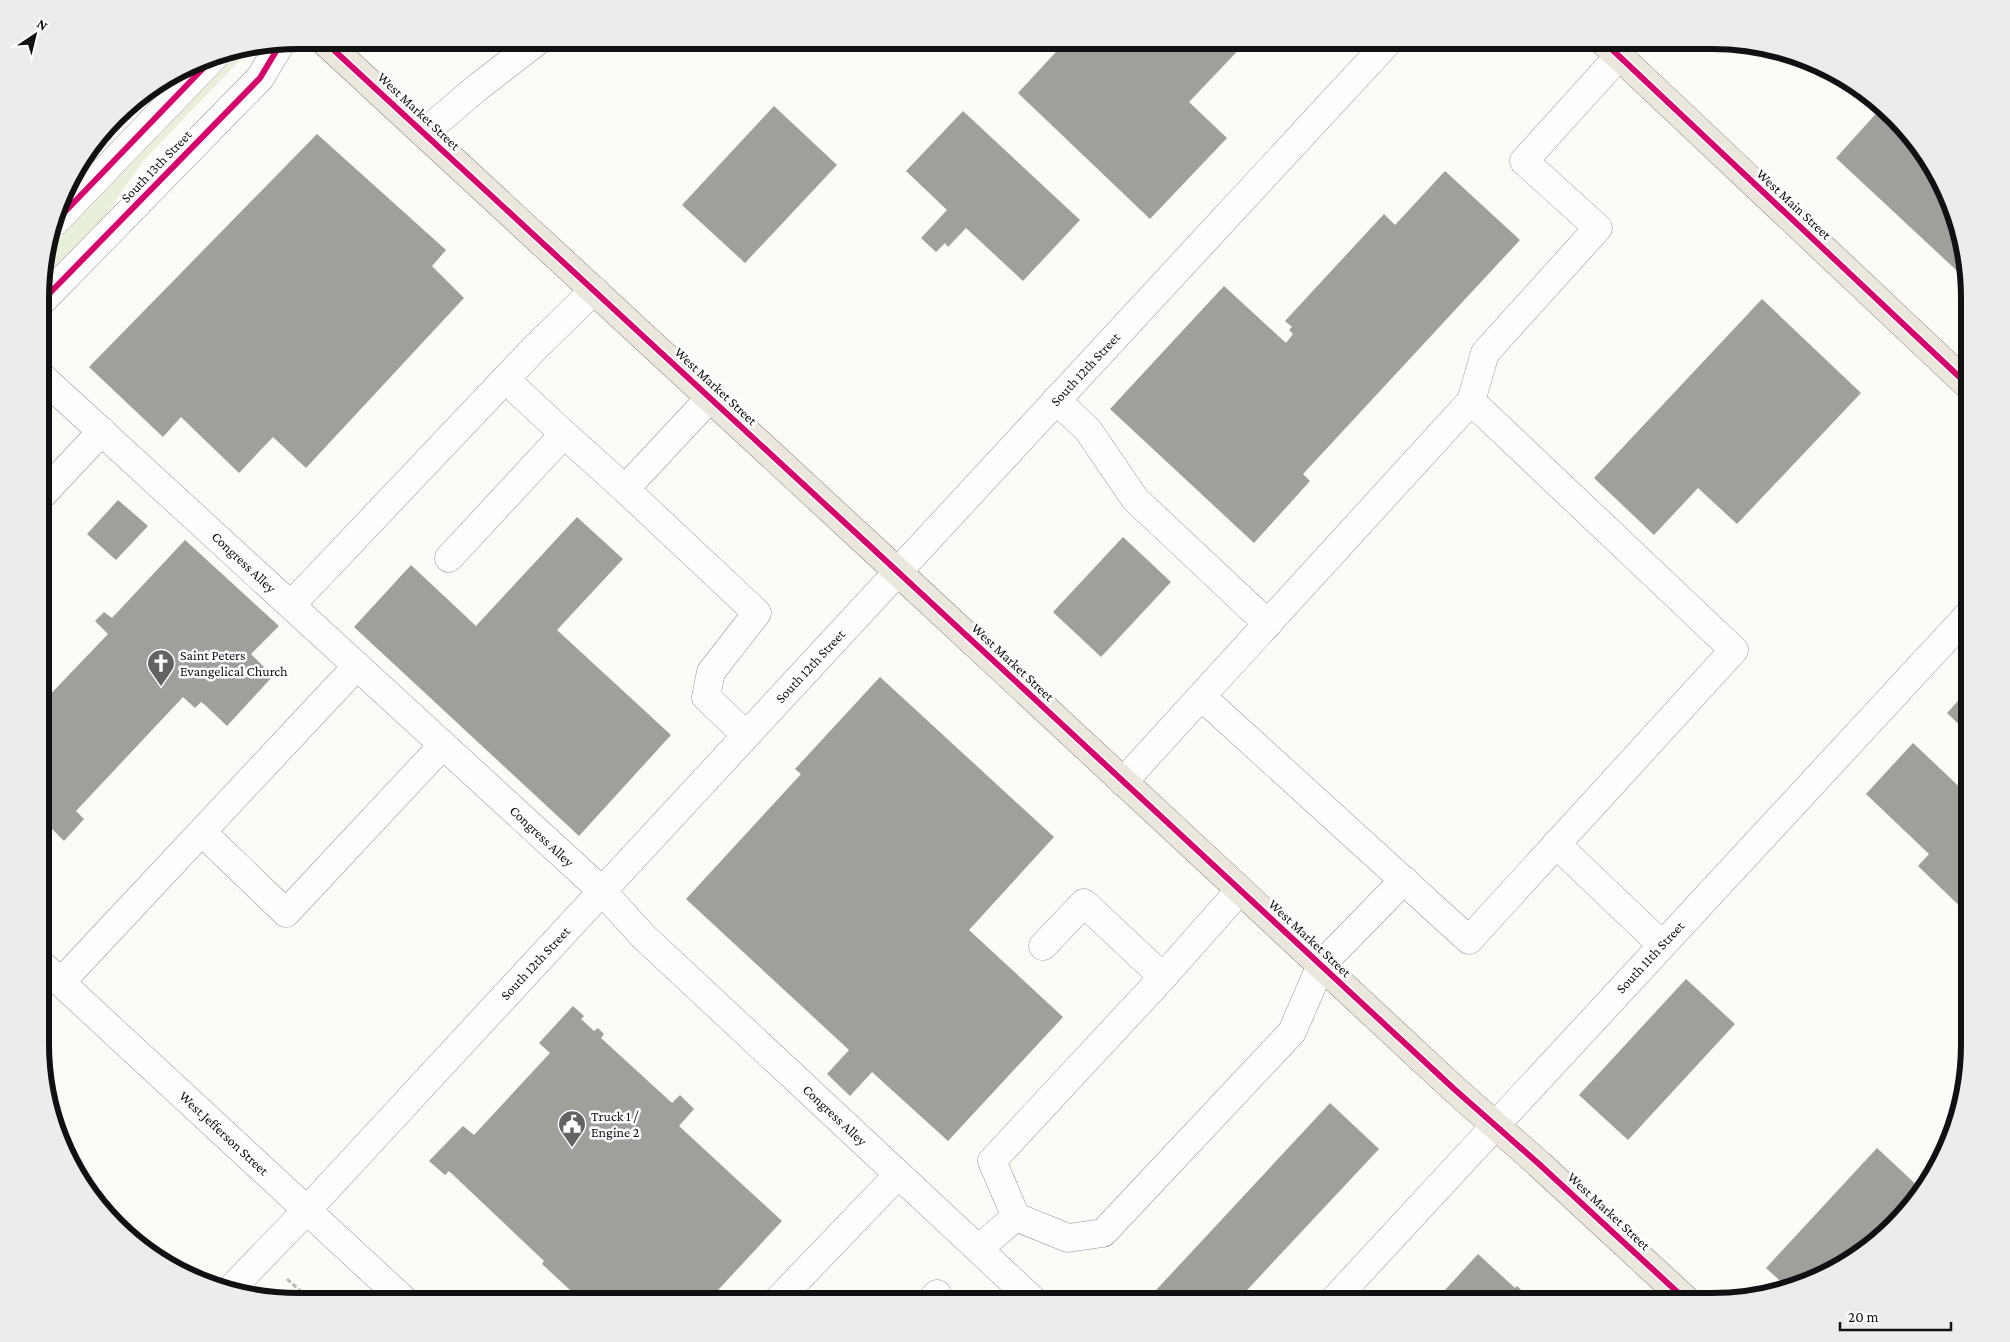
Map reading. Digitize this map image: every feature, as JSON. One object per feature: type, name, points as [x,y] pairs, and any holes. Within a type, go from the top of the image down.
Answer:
[{"type":"main road","name":"West Market Street","points":[[333,49],[1677,1293]]},
{"type":"main road","name":"West Main Street","points":[[1611,49],[1961,378]]},
{"type":"street","name":"South 13th Street","points":[[49,295],[260,78],[277,49]]},
{"type":"street","points":[[424,134],[484,82],[527,49]]},
{"type":"street","name":"South 12th Street","points":[[235,1285],[307,1210],[601,890],[1382,49]]},
{"type":"street","points":[[1123,782],[1471,401],[1485,353],[1598,228],[1524,161],[1609,49]]},
{"type":"street","points":[[64,213],[204,67]]},
{"type":"street","points":[[291,605],[506,379],[594,290]]},
{"type":"street","points":[[506,379],[757,613],[711,672],[706,697],[746,735]]},
{"type":"street","name":"Congress Alley","points":[[49,383],[601,890],[644,937],[1024,1293]]},
{"type":"street","points":[[625,489],[710,398]]},
{"type":"street","points":[[1056,400],[1088,430],[1135,499],[1268,624]]},
{"type":"street","points":[[1202,697],[1469,940],[1734,650],[1471,401]]},
{"type":"street","points":[[49,488],[102,431]]},
{"type":"street","points":[[449,558],[564,434]]},
{"type":"street","name":"South 11th Street","points":[[1340,1293],[1661,944],[1961,624]]},
{"type":"street","points":[[51,973],[202,832],[357,666]]},
{"type":"street","points":[[202,832],[286,913],[443,745]]},
{"type":"street","points":[[1556,844],[1661,944]]},
{"type":"street","points":[[1240,890],[1163,977],[992,1161],[1016,1218],[1068,1238],[1103,1233],[1292,1032],[1321,965],[1404,880]]},
{"type":"street","points":[[1043,946],[1084,903],[1163,977]]},
{"type":"street","name":"West Jefferson Street","points":[[51,973],[396,1293]]},
{"type":"street","points":[[785,1293],[898,1175]]},
{"type":"street","points":[[978,1250],[1016,1218]]},
{"type":"path","points":[[279,1283],[285,1276],[303,1293]]},
{"type":"green space","points":[[237,57],[239,61],[143,161],[88,240],[49,280],[55,244]]},
{"type":"building","points":[[1059,49],[1239,49],[1189,102],[1227,138],[1150,219],[1018,93]]},
{"type":"building","points":[[774,106],[837,165],[745,263],[682,205]]},
{"type":"building","points":[[963,111],[1080,220],[1023,281],[966,228],[948,247],[945,243],[936,252],[921,238],[947,210],[906,171]]},
{"type":"building","points":[[1877,112],[1888,122],[1910,146],[1936,188],[1953,233],[1960,274],[1836,158]]},
{"type":"building","points":[[317,134],[446,250],[432,266],[464,298],[306,468],[273,437],[239,473],[181,417],[163,437],[89,367]]},
{"type":"building","points":[[1445,171],[1520,240],[1303,474],[1310,481],[1254,543],[1110,409],[1224,286],[1286,343],[1293,334],[1289,330],[1292,327],[1285,321],[1384,214],[1395,225]]},
{"type":"building","points":[[1762,299],[1861,393],[1737,524],[1698,488],[1654,535],[1594,478]]},
{"type":"building","points":[[118,500],[148,526],[116,560],[87,534]]},
{"type":"building","points":[[577,517],[623,559],[557,630],[671,735],[579,836],[354,627],[411,565],[476,626]]},
{"type":"building","points":[[1123,537],[1171,582],[1101,657],[1053,612]]},
{"type":"building","name":"Saint Peters Evangelical Church","points":[[185,540],[279,626],[251,654],[273,676],[227,726],[201,702],[195,708],[183,697],[76,811],[84,819],[64,841],[49,826],[49,696],[108,634],[95,621],[104,612],[112,618]]},
{"type":"building","points":[[880,677],[1054,837],[969,930],[1063,1017],[948,1141],[872,1072],[850,1096],[827,1074],[849,1050],[686,899],[801,774],[795,769]]},
{"type":"building","points":[[1961,698],[1961,726],[1947,713]]},
{"type":"building","points":[[1913,743],[1961,788],[1961,907],[1918,866],[1929,854],[1866,794]]},
{"type":"building","points":[[1686,979],[1735,1024],[1628,1140],[1579,1095]]},
{"type":"building","name":"Truck 1 / Engine 2","points":[[573,1006],[584,1016],[581,1019],[594,1031],[598,1028],[604,1034],[601,1038],[672,1103],[680,1095],[694,1109],[679,1126],[782,1221],[715,1293],[573,1293],[542,1264],[544,1261],[449,1171],[445,1175],[429,1161],[463,1126],[474,1135],[550,1053],[539,1043]]},
{"type":"building","points":[[1330,1103],[1379,1149],[1244,1293],[1153,1293]]},
{"type":"building","points":[[1877,1148],[1917,1186],[1888,1220],[1864,1242],[1837,1260],[1808,1274],[1783,1283],[1766,1268]]},
{"type":"building","points":[[1478,1254],[1515,1288],[1517,1286],[1524,1293],[1442,1293]]},
{"type":"cycle path","points":[[49,294],[260,78],[277,49]]},
{"type":"cycle path","points":[[333,49],[1453,1088],[1539,1164],[1678,1293]]},
{"type":"cycle path","points":[[1612,49],[1961,378]]},
{"type":"cycle path","points":[[64,213],[204,67]]},
{"type":"place","name":"Saint Peters Evangelical Church","points":[[161,687]]},
{"type":"place","name":"Truck 1 / Engine 2","points":[[572,1148]]}]
